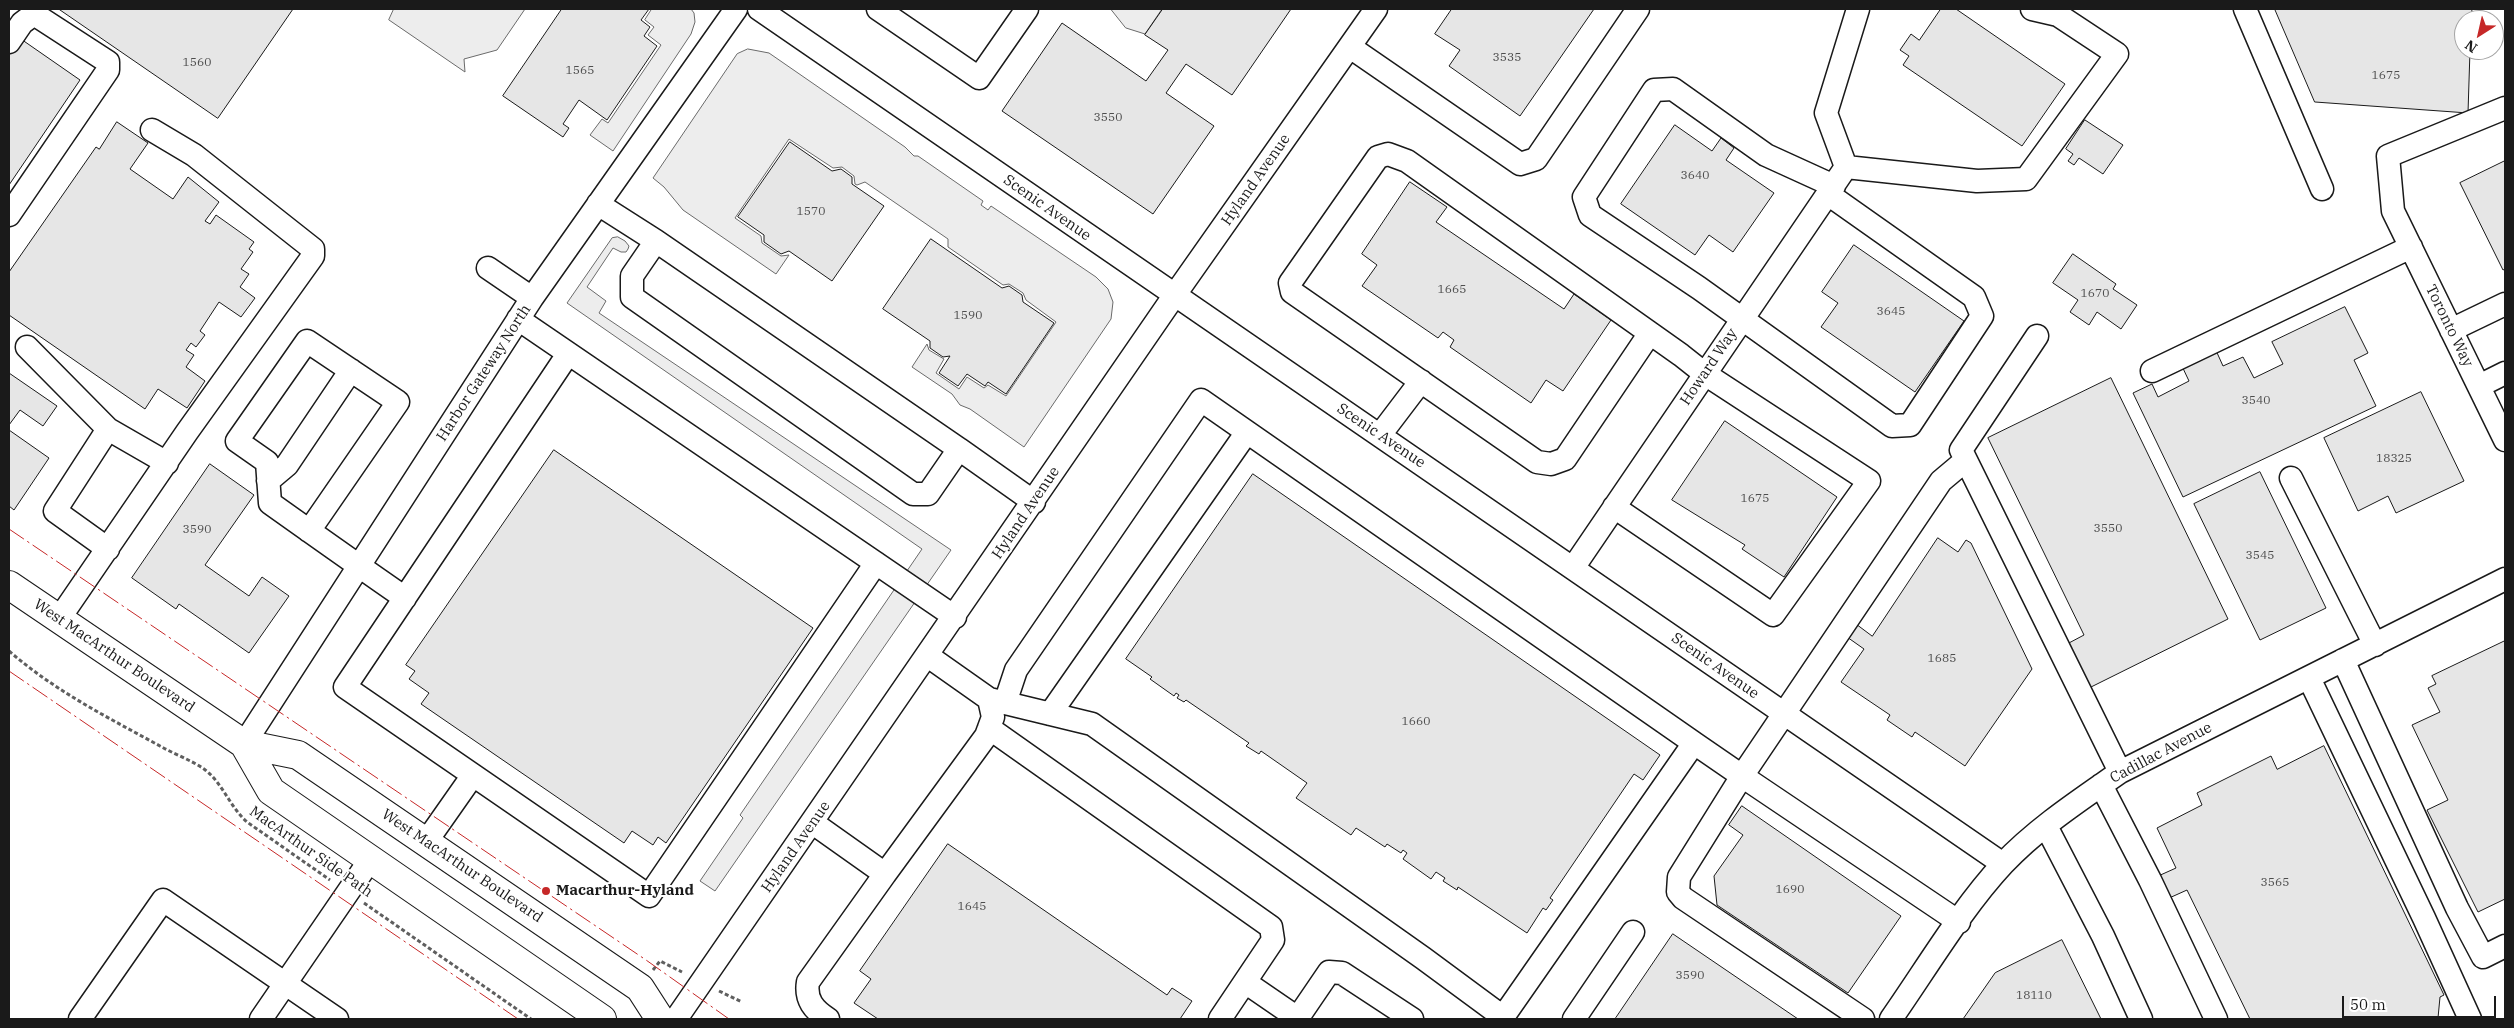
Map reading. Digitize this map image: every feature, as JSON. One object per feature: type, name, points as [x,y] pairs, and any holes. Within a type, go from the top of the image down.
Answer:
[{"type":"main road","name":"West MacArthur Boulevard","points":[[9,585],[244,744],[298,755],[640,988],[660,1019]]},
{"type":"main road","name":"West MacArthur Boulevard","points":[[244,744],[271,791],[602,1019]]},
{"type":"street","name":"Harbor Gateway North","points":[[244,744],[532,298],[736,9]]},
{"type":"street","name":"Scenic Avenue","points":[[759,9],[2003,864]]},
{"type":"street","points":[[878,9],[979,78],[1027,9]]},
{"type":"street","name":"Hyland Avenue","points":[[676,1019],[955,617],[1174,296],[1376,9]]},
{"type":"street","points":[[1350,46],[1520,164],[1536,158],[1638,9]]},
{"type":"street","points":[[1858,9],[1826,113],[1846,167],[1977,181],[2026,179],[2117,54],[2058,15],[2032,9]]},
{"type":"street","points":[[2245,9],[2322,190]]},
{"type":"street","points":[[9,42],[22,23],[34,14],[108,62],[108,70],[9,215]]},
{"type":"street","points":[[1674,89],[1766,155],[1831,190],[1974,297],[1982,316],[1910,425],[1892,426],[1742,319],[1590,215],[1584,197],[1654,90],[1674,89]]},
{"type":"street","name":"Toronto Way","points":[[2505,108],[2388,156],[2393,211],[2505,440]]},
{"type":"street","points":[[60,620],[187,432],[313,256],[313,249],[194,155],[152,130]]},
{"type":"street","points":[[1614,507],[1773,615],[1869,481],[1705,374],[1650,333],[1407,162],[1388,154],[1378,157],[1290,283],[1292,292],[1537,462],[1551,464],[1565,459],[1650,333]]},
{"type":"street","name":"Howard Way","points":[[1573,568],[1846,167]]},
{"type":"street","points":[[598,204],[656,241],[1034,502]]},
{"type":"street","points":[[656,241],[632,276],[632,296],[912,494],[928,494],[958,448]]},
{"type":"street","points":[[2152,371],[2411,247]]},
{"type":"street","points":[[488,268],[532,298]]},
{"type":"street","points":[[2451,330],[2505,304]]},
{"type":"street","points":[[518,320],[955,617]]},
{"type":"street","points":[[2037,336],[1961,450],[2120,772]]},
{"type":"street","points":[[310,531],[398,402],[306,341],[236,441],[267,462],[270,503],[405,598]]},
{"type":"street","points":[[27,347],[108,429],[167,463]]},
{"type":"street","points":[[568,354],[345,687],[650,896],[876,563]]},
{"type":"street","points":[[268,480],[287,465],[351,370]]},
{"type":"street","points":[[2479,386],[2505,373]]},
{"type":"street","points":[[1380,435],[1421,381]]},
{"type":"street","points":[[828,1019],[814,1008],[809,1000],[806,990],[808,982],[989,728],[997,701],[1016,670],[1201,400],[1742,776],[1959,922]]},
{"type":"street","points":[[108,429],[56,511],[108,549]]},
{"type":"street","points":[[1050,714],[1247,432]]},
{"type":"street","points":[[1863,1019],[1683,898],[1678,892],[1679,877],[1742,776],[1941,481],[1966,460]]},
{"type":"street","points":[[2291,478],[2374,645]]},
{"type":"street","name":"Cadillac Avenue","points":[[1891,1019],[1959,922],[2003,864],[2046,826],[2101,785],[2120,772],[2505,579]]},
{"type":"street","points":[[928,656],[997,701],[1092,724],[1423,958],[1503,1017],[1694,742]]},
{"type":"street","points":[[2342,660],[2457,908],[2482,957],[2505,946]]},
{"type":"street","points":[[2309,678],[2470,1019]]},
{"type":"street","points":[[989,728],[1271,927],[1273,940],[1220,1019]]},
{"type":"street","points":[[426,842],[473,775]]},
{"type":"street","points":[[2101,785],[2150,880],[2216,1019]]},
{"type":"street","points":[[813,823],[885,874]]},
{"type":"street","points":[[2046,826],[2103,936],[2141,1019]]},
{"type":"street","points":[[262,1019],[370,860]]},
{"type":"street","points":[[80,1019],[163,900],[337,1019]]},
{"type":"street","points":[[1574,1019],[1632,932]]},
{"type":"street","points":[[1245,982],[1298,1019],[1329,972],[1342,973],[1412,1019]]},
{"type":"path","name":"MacArthur Side Path","points":[[9,651],[53,687],[95,712],[203,768],[218,782],[237,813],[246,822],[531,1019]]},
{"type":"shaded area","points":[[394,9],[525,9],[497,50],[464,59],[465,72],[389,20]]},
{"type":"shaded area","points":[[652,9],[691,9],[694,13],[695,22],[691,34],[613,151],[590,135],[602,119],[608,123],[661,45],[648,35],[654,27],[645,20]]},
{"type":"shaded area","points":[[1111,9],[1162,9],[1145,34],[1126,28]]},
{"type":"shaded area","points":[[748,49],[769,53],[905,147],[914,156],[918,156],[983,201],[981,205],[988,210],[991,206],[1096,277],[1108,289],[1113,302],[1111,319],[1024,447],[970,409],[960,405],[952,394],[912,367],[927,344],[929,350],[944,359],[936,373],[959,389],[967,377],[984,388],[988,385],[1006,396],[1056,322],[1026,300],[1023,293],[1009,284],[1003,285],[948,247],[948,239],[865,182],[855,184],[854,176],[842,167],[833,168],[789,139],[735,218],[761,236],[762,243],[781,256],[789,255],[776,274],[683,210],[664,187],[653,178],[737,54]]},
{"type":"shaded area","points":[[618,237],[625,241],[629,246],[628,249],[626,252],[621,252],[613,248],[587,287],[606,301],[599,313],[951,550],[715,891],[700,881],[743,818],[740,815],[922,549],[567,303],[612,238]]},
{"type":"building","points":[[59,9],[293,9],[218,118]]},
{"type":"building","points":[[562,9],[649,9],[641,20],[650,27],[644,36],[657,46],[607,120],[579,100],[563,124],[569,128],[563,137],[503,96]]},
{"type":"building","points":[[1163,9],[1291,9],[1232,95],[1186,64],[1166,93],[1214,126],[1153,214],[1002,111],[1062,23],[1146,81],[1168,50],[1145,35]]},
{"type":"building","points":[[1452,9],[1594,9],[1520,116],[1449,66],[1460,50],[1435,34]]},
{"type":"building","points":[[1941,9],[1956,9],[2065,84],[2022,146],[1903,65],[1909,56],[1900,50],[1911,34],[1919,40]]},
{"type":"building","points":[[2275,9],[2472,9],[2454,10],[2454,60],[2470,60],[2468,113],[2315,102]]},
{"type":"building","points":[[18,37],[80,80],[9,185],[9,50]]},
{"type":"building","points":[[2085,120],[2123,145],[2103,174],[2079,158],[2074,165],[2068,161],[2073,154],[2066,149]]},
{"type":"building","points":[[117,122],[148,143],[130,169],[173,199],[188,177],[219,202],[205,221],[210,224],[216,215],[254,242],[249,249],[253,252],[241,269],[249,274],[240,287],[255,298],[241,317],[219,302],[200,331],[205,335],[196,347],[191,343],[186,350],[194,355],[186,367],[205,381],[187,408],[158,389],[145,409],[9,315],[9,272],[96,147],[99,149]]},
{"type":"building","points":[[1675,125],[1712,151],[1721,138],[1734,148],[1726,160],[1774,193],[1733,252],[1709,235],[1695,255],[1621,204]]},
{"type":"building","points":[[790,142],[832,171],[841,169],[852,177],[852,184],[884,206],[832,281],[789,251],[781,254],[764,242],[764,235],[738,217]]},
{"type":"building","points":[[2505,161],[2505,269],[2503,270],[2460,183]]},
{"type":"building","points":[[1410,182],[1447,207],[1436,222],[1564,309],[1574,294],[1611,320],[1563,391],[1546,380],[1531,403],[1450,347],[1454,340],[1443,332],[1438,338],[1362,286],[1377,265],[1362,254]]},
{"type":"building","points":[[931,239],[1002,288],[1009,286],[1022,295],[1023,302],[1054,323],[1006,394],[988,382],[985,386],[967,374],[958,386],[939,373],[950,356],[943,357],[930,348],[930,341],[883,309]]},
{"type":"building","points":[[1854,245],[1964,321],[1915,392],[1821,327],[1838,303],[1822,292]]},
{"type":"building","points":[[2073,254],[2116,284],[2113,289],[2137,305],[2121,329],[2097,312],[2089,325],[2070,312],[2078,300],[2053,283]]},
{"type":"building","points":[[2345,307],[2368,353],[2354,360],[2376,406],[2183,497],[2133,393],[2152,384],[2158,397],[2189,381],[2180,362],[2214,346],[2223,366],[2243,357],[2254,378],[2283,364],[2272,342]]},
{"type":"building","points":[[9,373],[57,406],[43,426],[20,410],[9,425]]},
{"type":"building","points":[[2111,378],[2228,619],[2089,688],[2067,644],[2084,635],[1988,438]]},
{"type":"building","points":[[2421,392],[2464,481],[2396,513],[2388,496],[2358,511],[2324,438]]},
{"type":"building","points":[[1725,421],[1837,497],[1784,577],[1742,549],[1745,545],[1672,500]]},
{"type":"building","points":[[9,430],[49,458],[14,510],[9,506]]},
{"type":"building","points":[[554,450],[813,628],[666,843],[658,837],[653,845],[632,831],[624,843],[421,704],[429,693],[409,679],[415,671],[406,665]]},
{"type":"building","points":[[210,464],[254,495],[205,565],[249,596],[262,577],[289,596],[249,653],[179,604],[176,609],[132,578]]},
{"type":"building","points":[[2260,472],[2326,608],[2260,640],[2194,504]]},
{"type":"building","points":[[1253,474],[1660,755],[1643,780],[1634,774],[1550,898],[1553,900],[1546,910],[1543,908],[1527,933],[1458,887],[1457,890],[1443,881],[1445,878],[1436,872],[1431,879],[1403,859],[1407,853],[1403,850],[1401,853],[1387,844],[1385,847],[1356,828],[1351,835],[1296,798],[1307,783],[1261,751],[1259,754],[1246,746],[1249,743],[1186,700],[1184,702],[1177,698],[1179,695],[1176,693],[1174,696],[1150,679],[1152,677],[1126,659]]},
{"type":"building","points":[[1938,538],[1958,552],[1966,540],[1971,543],[2032,669],[1965,766],[1915,732],[1912,737],[1887,720],[1890,715],[1841,682],[1864,649],[1847,637],[1856,624],[1872,636]]},
{"type":"building","points":[[2505,641],[2505,899],[2478,912],[2427,810],[2448,800],[2412,725],[2440,712],[2428,688],[2436,684],[2432,676]]},
{"type":"building","points":[[2324,746],[2444,995],[2440,997],[2438,1018],[2250,1019],[2187,890],[2167,899],[2156,877],[2176,868],[2157,828],[2202,805],[2197,793],[2271,756],[2277,769]]},
{"type":"building","points":[[1742,806],[1901,916],[1848,993],[1717,905],[1714,876],[1743,835],[1729,825]]},
{"type":"building","points":[[948,844],[1167,995],[1172,988],[1192,1001],[1180,1019],[878,1019],[854,1003],[871,979],[860,971]]},
{"type":"building","points":[[1673,934],[1798,1019],[1617,1019]]},
{"type":"building","points":[[2062,940],[2101,1019],[1963,1019],[1995,973]]},
{"type":"power","points":[[9,529],[646,960],[729,1019]]},
{"type":"power","points":[[9,671],[518,1019]]},
{"type":"place","name":"Macarthur-Hyland","points":[[546,891]]}]
